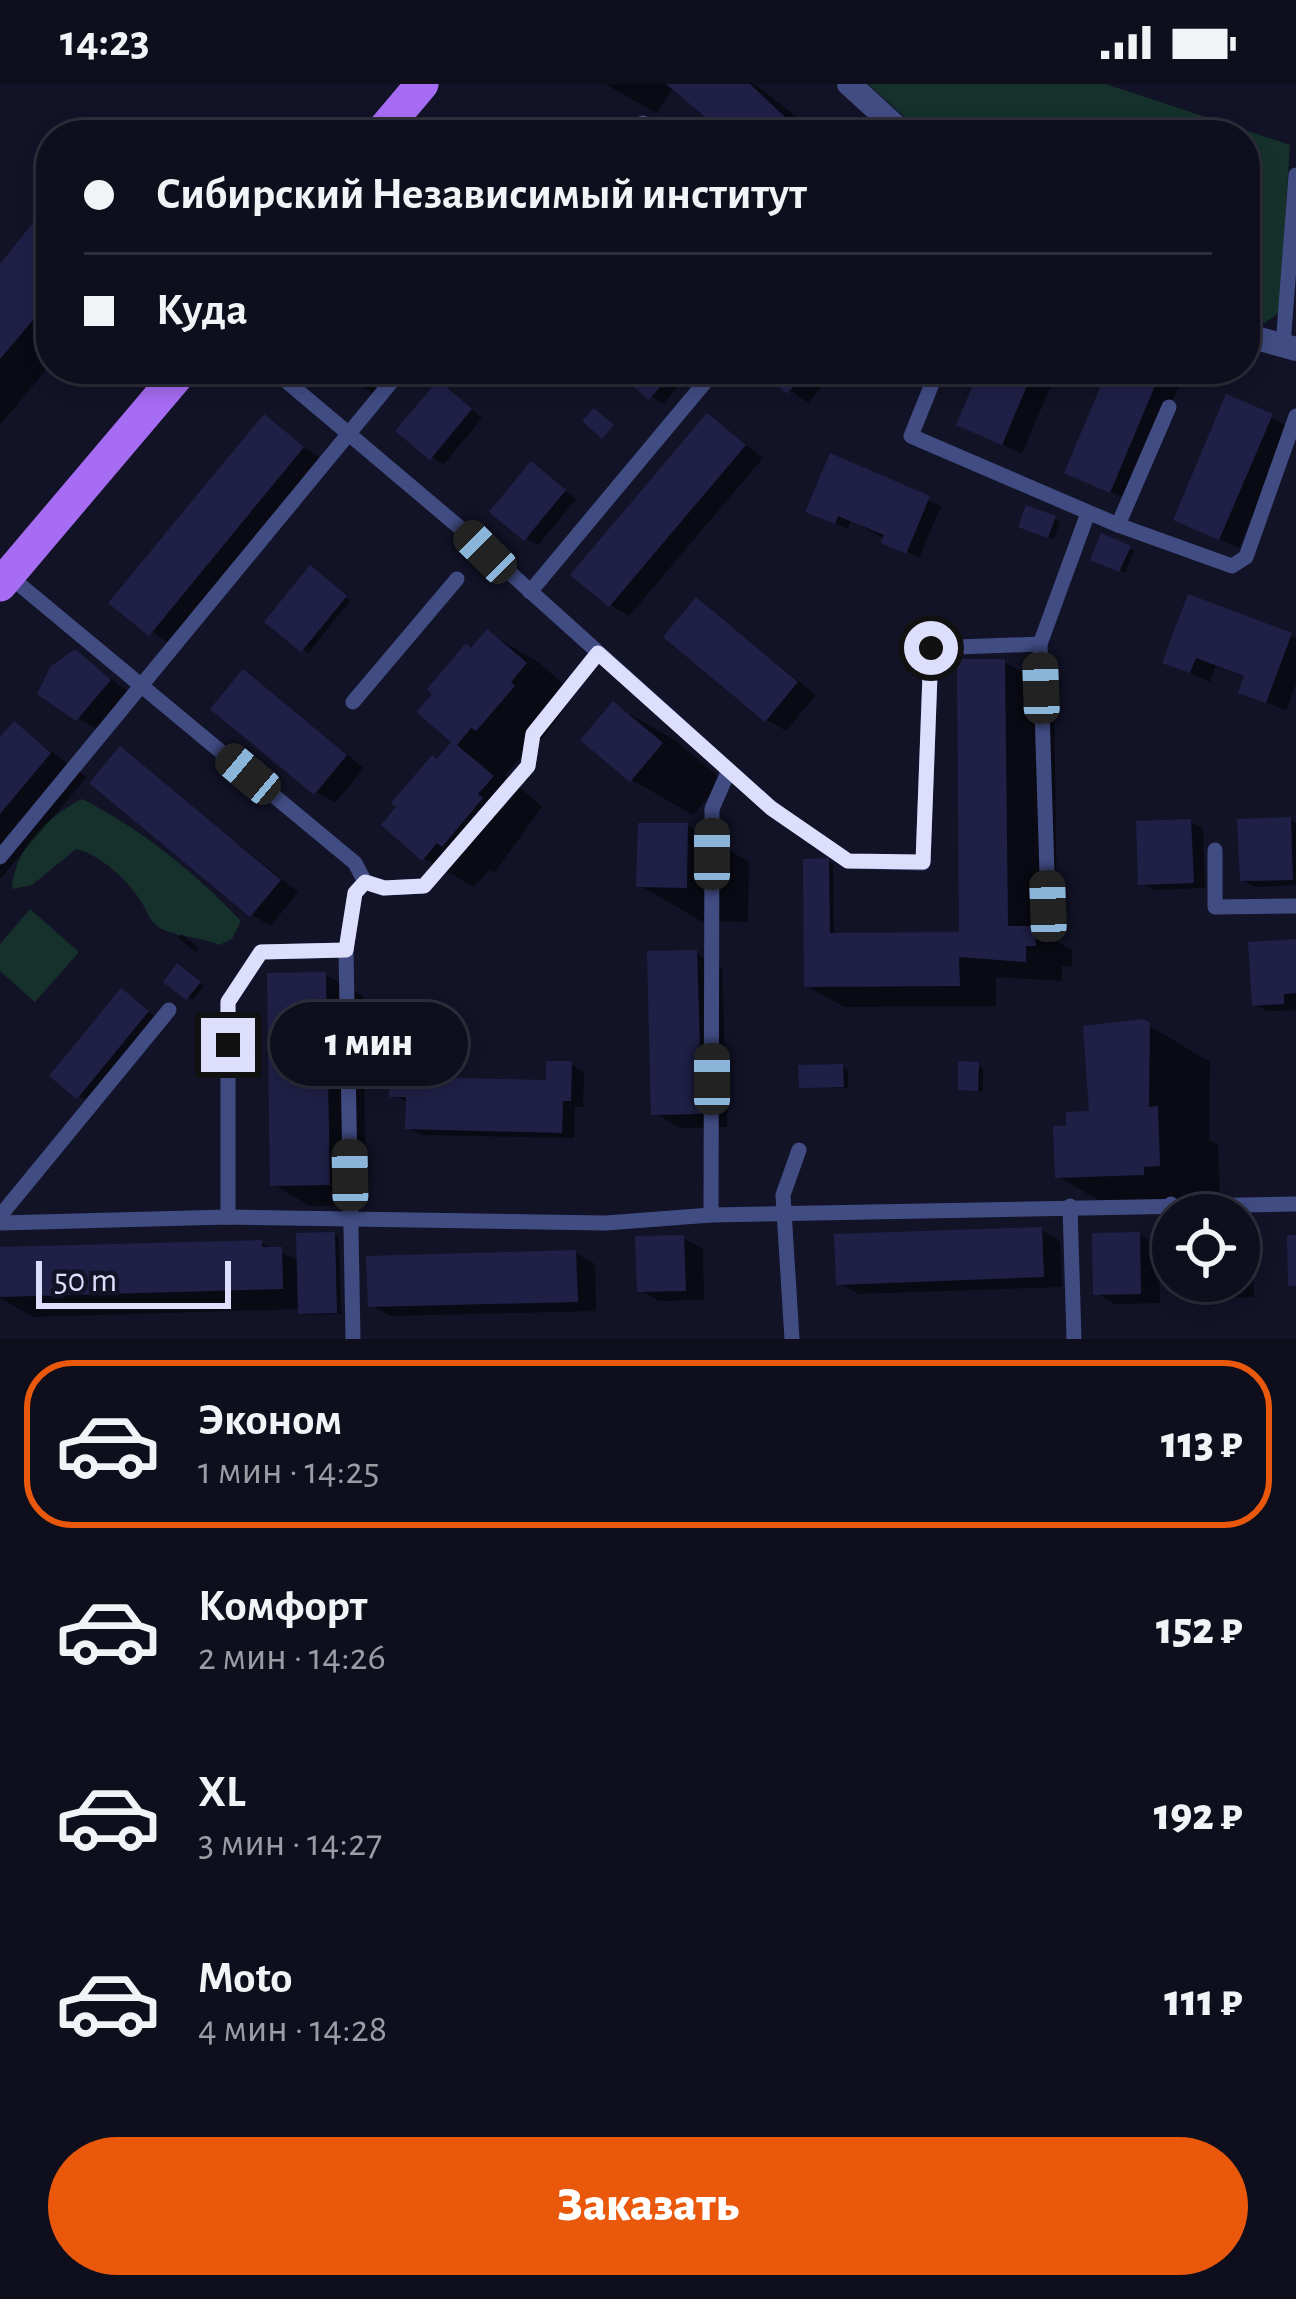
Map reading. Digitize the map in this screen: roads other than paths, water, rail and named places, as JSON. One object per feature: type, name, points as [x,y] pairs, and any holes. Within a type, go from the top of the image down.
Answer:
[{"type":"main road","points":[[392,120],[422,84]]},
{"type":"main road","points":[[4,580],[170,384]]},
{"type":"street","points":[[848,84],[888,120]]},
{"type":"street","points":[[1260,339],[1290,348]]},
{"type":"lane","points":[[1290,348],[1296,176]]},
{"type":"lane","points":[[290,384],[728,772],[848,861],[923,862],[931,648],[1040,644]]},
{"type":"lane","points":[[0,857],[390,384]]},
{"type":"lane","points":[[530,592],[703,384]]},
{"type":"lane","points":[[932,384],[911,436],[1088,513],[1232,566],[1246,557],[1296,416]]},
{"type":"lane","points":[[1118,525],[1169,407]]},
{"type":"lane","points":[[1048,906],[1040,644],[1088,513]]},
{"type":"lane","points":[[4,580],[141,685],[355,863],[365,882],[384,888],[424,886],[528,766],[533,734],[598,653]]},
{"type":"lane","points":[[352,702],[458,580]]},
{"type":"lane","points":[[712,1215],[712,809],[728,772]]},
{"type":"lane","points":[[1215,850],[1215,907],[1296,906]]},
{"type":"lane","points":[[353,1339],[346,950],[355,893],[365,882]]},
{"type":"lane","points":[[228,1217],[228,1002],[261,952],[346,950]]},
{"type":"lane","points":[[0,1220],[170,1010]]},
{"type":"lane","points":[[792,1339],[783,1196],[799,1150]]},
{"type":"lane","points":[[0,1220],[228,1217],[585,1223],[712,1215],[1152,1204]]},
{"type":"lane","points":[[1260,1204],[1296,1204]]},
{"type":"lane","points":[[1070,1206],[1074,1339]]}]
